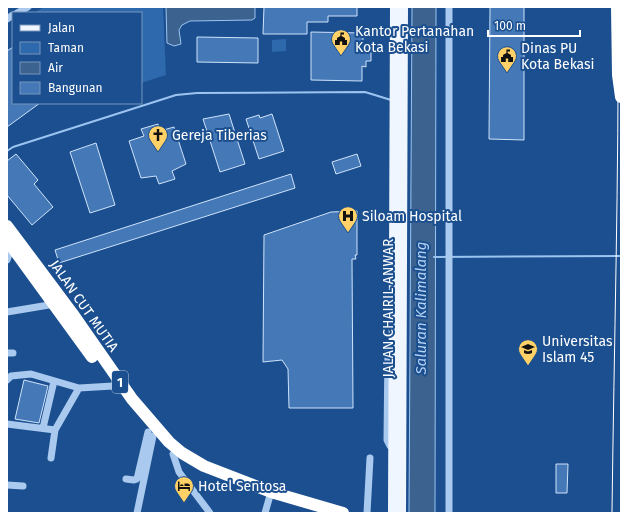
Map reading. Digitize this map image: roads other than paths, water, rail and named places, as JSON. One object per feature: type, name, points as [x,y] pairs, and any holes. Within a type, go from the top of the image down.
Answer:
[{"type":"highway","points":[[617,7],[618,74],[621,97]]},
{"type":"highway","name":"JALAN CUT MUTIA","points":[[7,226],[72,313],[132,399],[169,442],[182,453],[204,466],[270,495],[317,513]]},
{"type":"highway","name":"JALAN CUT MUTIA","points":[[10,243],[113,386],[151,434],[173,454],[191,467],[220,481],[344,513]]},
{"type":"main road","name":"JALAN CHAIRIL ANWAR","points":[[395,7],[399,29],[398,343],[401,513]]},
{"type":"main road","name":"JALAN CHAIRIL ANWAR","points":[[399,29],[403,7]]},
{"type":"main road","name":"JALAN CHAIRIL ANWAR","points":[[394,513],[394,446],[398,343]]},
{"type":"street","points":[[449,7],[449,513]]},
{"type":"street","points":[[7,260],[10,243]]},
{"type":"street","points":[[7,312],[55,304]]},
{"type":"street","points":[[7,380],[11,376],[25,374],[79,388],[113,386]]},
{"type":"street","points":[[43,428],[54,381]]},
{"type":"street","points":[[51,458],[55,430],[79,388]]},
{"type":"street","points":[[7,424],[55,430]]},
{"type":"street","points":[[126,479],[137,479],[151,434]]},
{"type":"street","points":[[137,513],[151,434]]},
{"type":"street","points":[[173,454],[179,472],[210,513]]},
{"type":"street","points":[[367,513],[370,458]]},
{"type":"street","points":[[7,485],[23,486]]},
{"type":"street","points":[[266,513],[270,495]]},
{"type":"water","points":[[166,7],[255,7],[255,18],[252,20],[190,21],[182,25],[179,30],[181,44],[174,46],[167,43]]},
{"type":"water","name":"Saluran Kalimalang","points":[[412,7],[436,7],[435,513],[409,513]]},
{"type":"waterway","points":[[7,151],[13,147],[176,95],[197,93],[365,92],[391,100]]},
{"type":"waterway","name":"Saluran Kalimalang","points":[[434,257],[621,256]]},
{"type":"tram line","points":[[612,513],[617,197],[618,7]]},
{"type":"place","name":"Kantor Pertanahan Kota Bekasi","points":[[341,56]]},
{"type":"place","name":"Dinas PU Kota Bekasi","points":[[507,73]]},
{"type":"place","name":"Gereja Tiberias","points":[[158,152]]},
{"type":"place","name":"Siloam Hospital","points":[[348,233]]},
{"type":"place","name":"Universitas Islam 45","points":[[528,366]]},
{"type":"place","name":"Hotel Sentosa","points":[[184,503]]}]
